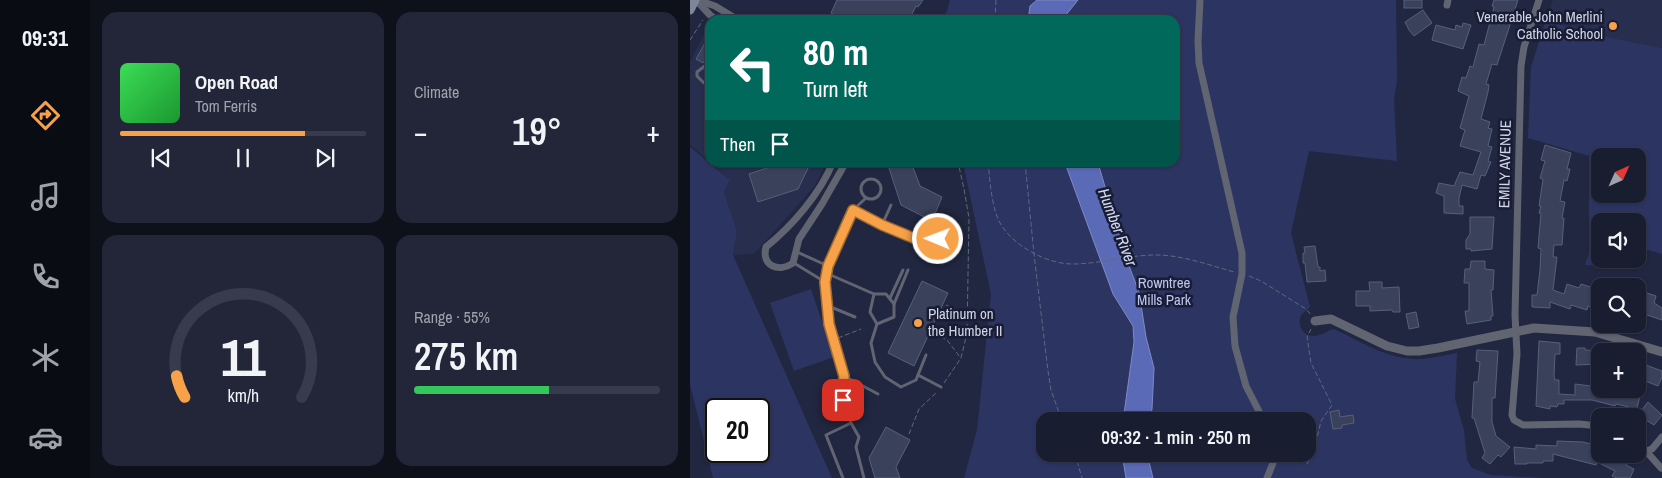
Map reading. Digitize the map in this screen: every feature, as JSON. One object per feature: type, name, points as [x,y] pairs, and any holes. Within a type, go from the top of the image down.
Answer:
[{"type":"main road","points":[[690,10],[696,0]]},
{"type":"street","points":[[696,0],[710,15]]},
{"type":"street","points":[[696,0],[714,6],[729,15]]},
{"type":"street","points":[[1200,0],[1199,63],[1243,262],[1233,317],[1235,346],[1246,386],[1259,412]]},
{"type":"street","name":"EMILY AVENUE","points":[[1539,0],[1524,47],[1521,66],[1516,363],[1512,415],[1514,420],[1523,425],[1591,425]]},
{"type":"street","points":[[831,167],[814,196],[778,238],[766,248],[766,258],[770,266],[778,269],[788,267],[793,263],[799,239],[843,167]]},
{"type":"street","points":[[1315,322],[1331,319],[1387,346],[1407,351],[1438,348],[1534,328],[1595,332],[1662,352]]},
{"type":"street","points":[[1661,468],[1646,451],[1652,449],[1662,437]]},
{"type":"street","points":[[1267,478],[1272,462]]},
{"type":"lane","points":[[705,66],[697,72],[696,76],[705,83]]},
{"type":"lane","points":[[864,478],[856,446],[859,436],[851,423],[843,400],[844,376],[826,305],[825,282],[828,266],[853,210],[866,198],[875,198],[880,193],[880,185],[876,180],[867,180],[861,185],[861,193],[866,198]]},
{"type":"lane","points":[[882,225],[891,205]]},
{"type":"lane","points":[[853,210],[882,225],[928,244],[938,239],[940,232],[932,226]]},
{"type":"lane","points":[[796,251],[828,266]]},
{"type":"lane","points":[[793,263],[825,282]]},
{"type":"lane","points":[[890,298],[903,270]]},
{"type":"lane","points":[[877,324],[894,317],[894,304],[908,270]]},
{"type":"lane","points":[[826,274],[874,294],[886,294],[894,304]]},
{"type":"lane","points":[[874,294],[870,312],[877,324],[871,344],[875,362],[884,377],[901,387],[916,380],[926,354]]},
{"type":"lane","points":[[826,305],[855,317]]},
{"type":"lane","points":[[918,375],[941,387]]},
{"type":"lane","points":[[844,376],[878,394]]},
{"type":"lane","points":[[843,478],[826,435],[851,423]]},
{"type":"path","points":[[995,15],[996,0]]},
{"type":"path","points":[[690,40],[705,16]]},
{"type":"path","points":[[909,434],[919,409],[941,387],[961,358],[966,333],[969,218],[959,167]]},
{"type":"path","points":[[989,167],[997,217],[1000,223],[1019,243],[1034,254],[1056,263],[1083,263],[1134,256],[1170,256],[1236,272]]},
{"type":"path","points":[[1025,167],[1051,390],[1059,412]]},
{"type":"path","points":[[1246,275],[1261,280],[1306,309],[1315,322],[1306,337],[1311,363],[1332,405],[1321,421],[1314,451],[1307,464]]},
{"type":"path","points":[[946,305],[966,315]]},
{"type":"path","points":[[834,340],[861,329]]},
{"type":"path","points":[[934,333],[947,340],[961,358]]},
{"type":"path","points":[[1077,462],[1082,478]]},
{"type":"shaded area","points":[[1037,0],[1078,0],[1066,15],[1029,15],[1030,6]]},
{"type":"shaded area","name":"Venerable John Merlini Catholic School","points":[[1553,0],[1662,0],[1662,48],[1582,32],[1546,20]]},
{"type":"shaded area","points":[[705,32],[705,158],[690,145],[690,62]]},
{"type":"shaded area","points":[[715,167],[824,167],[814,187],[754,254],[733,255],[737,231],[724,192],[730,180]]},
{"type":"shaded area","points":[[1066,167],[1099,167],[1126,258],[1139,292],[1146,337],[1154,368],[1151,412],[1124,412],[1134,342],[1133,326],[1113,294]]},
{"type":"shaded area","points":[[1123,462],[1149,462],[1153,478],[1126,478]]},
{"type":"green space","name":"Rowntree Mills Park","points":[[950,0],[1396,0],[1397,80],[1394,100],[1397,161],[1309,151],[1291,233],[1310,307],[1301,315],[1301,328],[1310,336],[1334,329],[1376,350],[1410,359],[1422,359],[1457,353],[1455,399],[1464,430],[1467,460],[1472,468],[1491,475],[1544,478],[964,478],[977,430],[991,294],[964,167],[1180,167],[1180,15],[945,15]]},
{"type":"green space","points":[[1546,20],[1582,32],[1662,48],[1662,254],[1646,249],[1646,213],[1591,213],[1591,265],[1585,265],[1589,252],[1589,156],[1528,138],[1531,67]]},
{"type":"green space","points":[[690,147],[705,159],[705,167],[714,167],[730,180],[724,192],[737,231],[733,255],[832,478],[713,478],[709,463],[770,463],[770,398],[705,398],[705,445],[690,384]]},
{"type":"green space","points":[[811,289],[834,357],[794,371],[770,303]]},
{"type":"building","points":[[837,0],[923,0],[918,7],[916,6],[912,15],[835,15],[831,13]]},
{"type":"building","points":[[1404,0],[1422,0],[1422,8],[1404,8]]},
{"type":"building","points":[[1494,0],[1518,0],[1497,65],[1492,64],[1486,84],[1489,85],[1488,92],[1481,119],[1490,122],[1488,128],[1492,129],[1488,146],[1492,147],[1488,161],[1491,162],[1485,176],[1481,175],[1477,189],[1462,185],[1459,206],[1463,206],[1463,214],[1444,213],[1444,196],[1436,193],[1439,183],[1454,186],[1460,172],[1473,175],[1481,152],[1460,146],[1465,130],[1460,128],[1469,96],[1458,91],[1462,77],[1466,78],[1470,66],[1473,67],[1479,44],[1484,45],[1494,7],[1492,6]]},
{"type":"building","points":[[1423,10],[1432,23],[1414,36],[1405,22]]},
{"type":"building","points":[[1463,23],[1471,25],[1463,49],[1432,40],[1436,25],[1455,30],[1456,25],[1462,27]]},
{"type":"building","points":[[705,43],[705,59],[703,63],[696,59]]},
{"type":"building","points":[[1545,145],[1571,153],[1567,169],[1570,169],[1567,181],[1564,180],[1560,201],[1565,202],[1562,218],[1564,218],[1562,245],[1554,245],[1553,257],[1557,257],[1553,290],[1564,294],[1567,284],[1579,288],[1581,284],[1591,287],[1591,307],[1588,306],[1587,310],[1571,305],[1570,309],[1550,302],[1550,308],[1532,307],[1532,295],[1537,295],[1540,270],[1541,249],[1538,248],[1541,206],[1539,206],[1543,179],[1540,178],[1545,161],[1541,160]]},
{"type":"building","points":[[770,167],[809,167],[798,189],[758,202],[749,174]]},
{"type":"building","points":[[889,167],[913,167],[920,186],[942,197],[932,221],[901,205]]},
{"type":"building","points":[[1470,217],[1494,217],[1492,249],[1471,251],[1471,249],[1466,249],[1466,240],[1470,234]]},
{"type":"building","points":[[1315,246],[1318,267],[1320,267],[1320,271],[1325,270],[1326,281],[1307,282],[1305,263],[1303,263],[1304,247]]},
{"type":"building","points":[[1471,261],[1485,261],[1485,269],[1494,270],[1493,290],[1491,290],[1493,316],[1491,316],[1491,320],[1467,324],[1465,311],[1469,311],[1469,283],[1464,283],[1465,269],[1470,269]]},
{"type":"building","name":"Platinum on the Humber II","points":[[922,281],[948,293],[914,366],[888,353]]},
{"type":"building","points":[[1369,282],[1382,282],[1382,288],[1399,287],[1400,312],[1393,312],[1392,310],[1370,311],[1370,306],[1356,306],[1356,291],[1370,291]]},
{"type":"building","points":[[1646,293],[1656,296],[1654,303],[1662,308],[1662,320],[1646,315]]},
{"type":"building","points":[[1416,312],[1419,327],[1409,329],[1406,314]]},
{"type":"building","points":[[1539,341],[1560,343],[1560,354],[1555,354],[1554,376],[1555,380],[1559,380],[1559,394],[1575,395],[1575,384],[1591,386],[1591,398],[1640,398],[1637,408],[1628,408],[1616,404],[1615,406],[1592,400],[1564,400],[1564,404],[1558,404],[1557,407],[1550,406],[1550,409],[1536,406]]},
{"type":"building","points":[[1577,348],[1591,350],[1591,364],[1576,365]]},
{"type":"building","points":[[1477,350],[1498,351],[1495,398],[1492,398],[1492,422],[1496,436],[1510,447],[1501,457],[1498,455],[1490,464],[1482,458],[1485,453],[1474,418],[1472,418],[1474,382],[1478,382],[1480,362],[1476,361]]},
{"type":"building","points":[[1646,365],[1662,371],[1662,377],[1658,386],[1646,381]]},
{"type":"building","points":[[1648,402],[1662,415],[1654,425],[1646,420],[1646,408],[1643,408]]},
{"type":"building","points":[[1339,410],[1340,417],[1353,415],[1354,423],[1342,425],[1342,428],[1333,429],[1330,412]]},
{"type":"building","points":[[886,427],[910,440],[896,467],[900,478],[875,478],[869,458]]},
{"type":"building","points":[[1557,441],[1591,444],[1591,463],[1597,463],[1596,465],[1553,454],[1553,461],[1515,464],[1514,447],[1536,449],[1536,445],[1557,446]]},
{"type":"building","points":[[1599,463],[1627,463],[1626,465],[1634,469],[1630,478],[1612,476],[1615,471]]},
{"type":"place","name":"Venerable John Merlini Catholic School","points":[[1613,26]]},
{"type":"place","name":"Platinum on the Humber II","points":[[918,323]]},
{"type":"route","points":[[843,400],[844,376],[829,324],[825,282],[828,266],[853,210],[882,225],[928,244],[938,239]]},
{"type":"water label","name":"Humber River","points":[[1118,227]]}]
